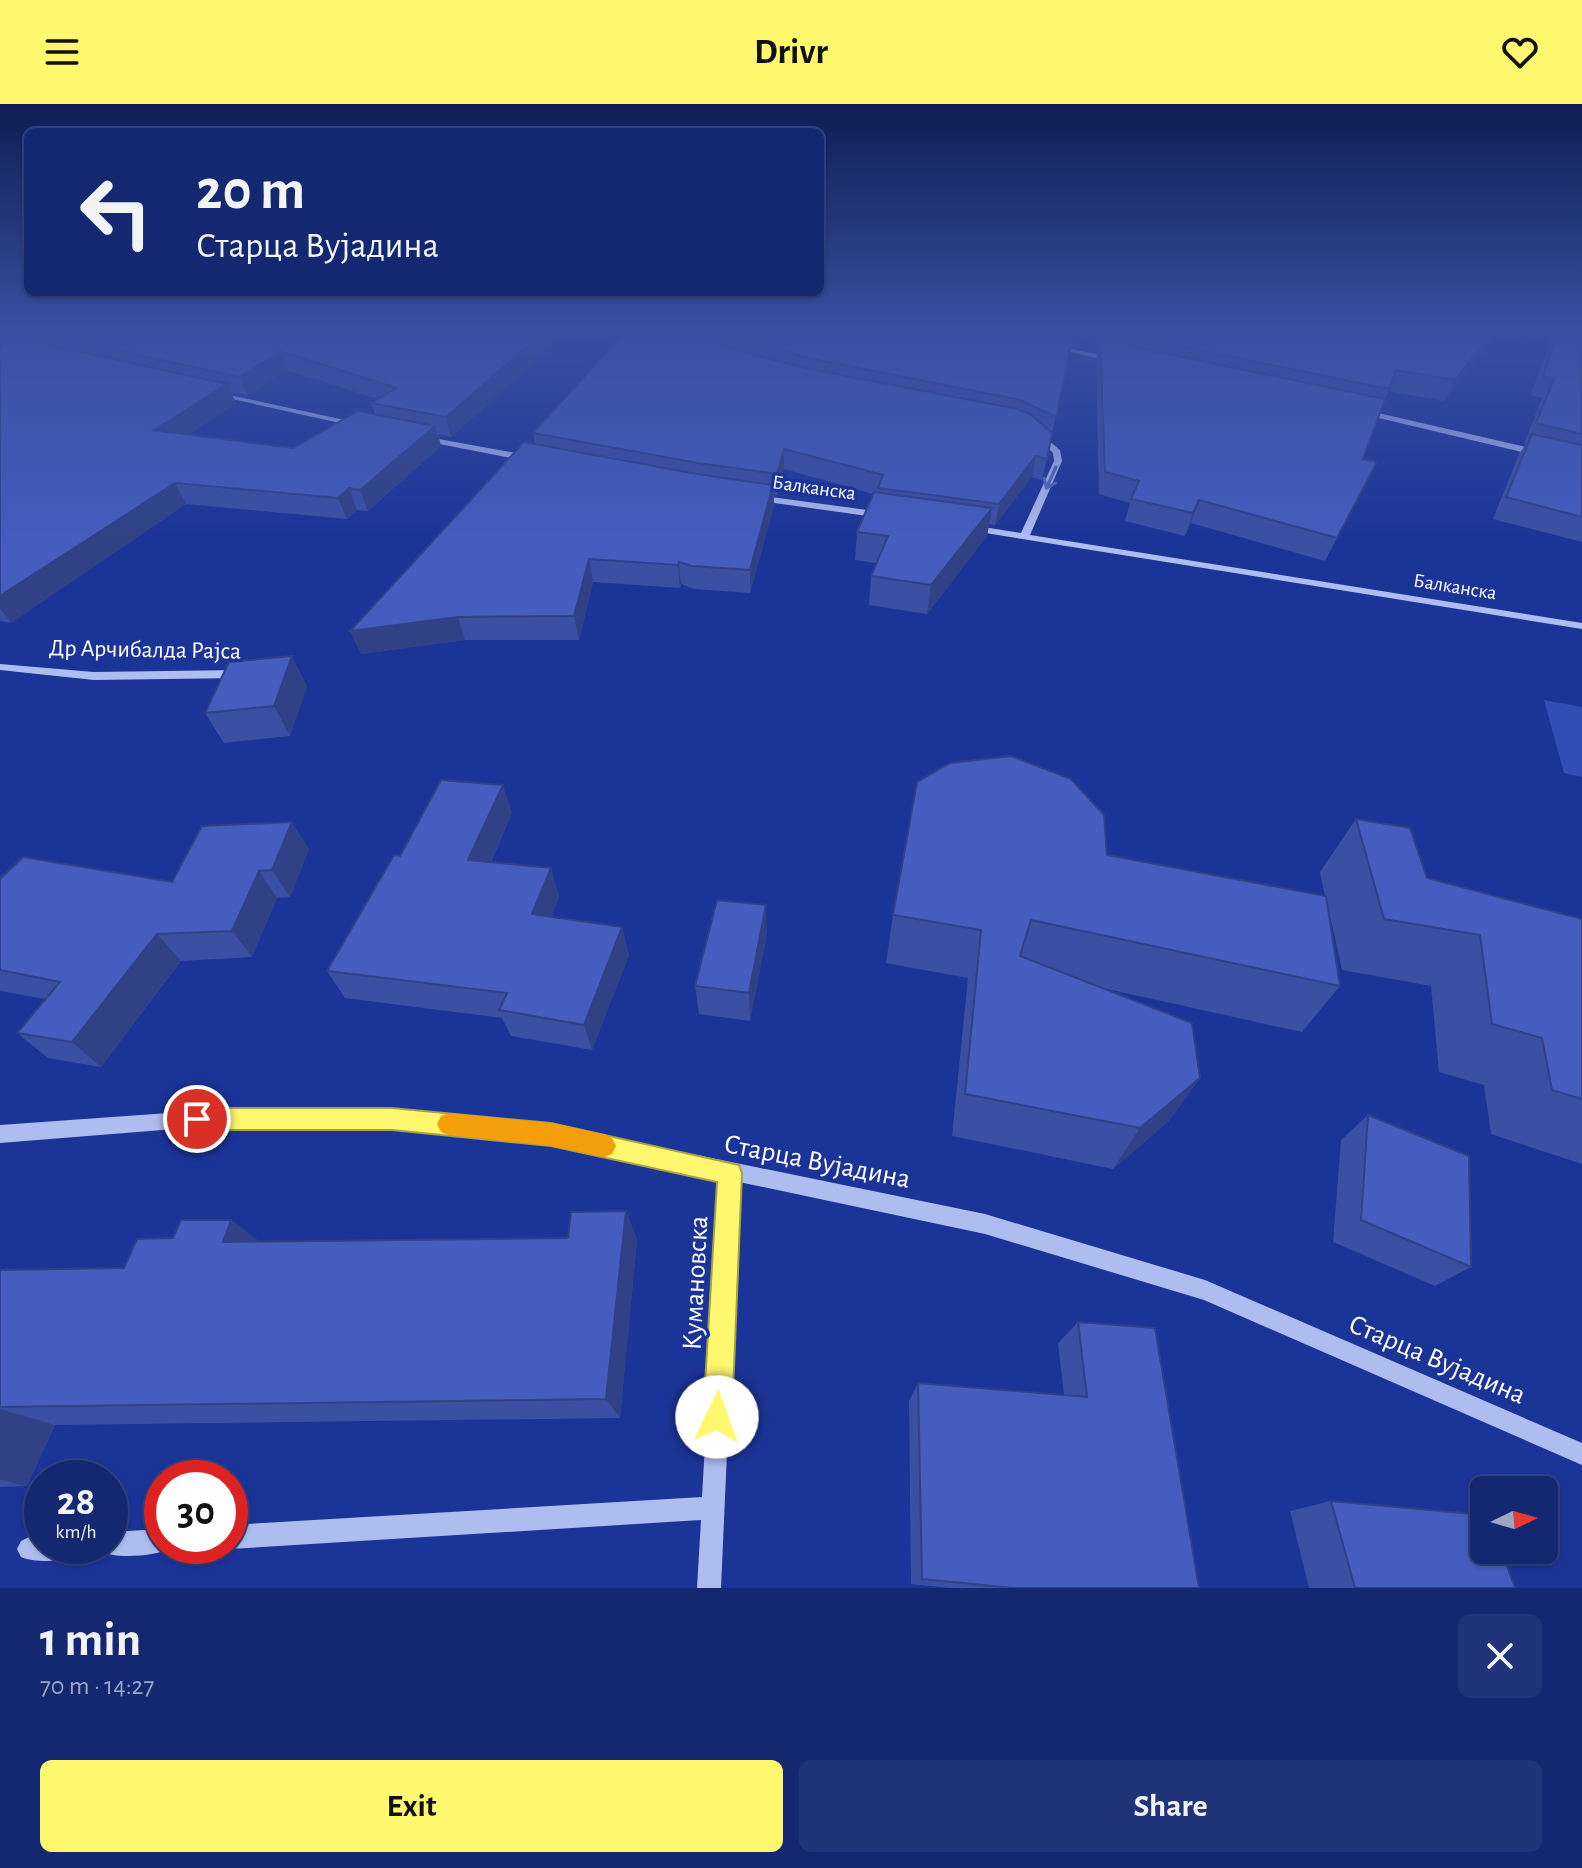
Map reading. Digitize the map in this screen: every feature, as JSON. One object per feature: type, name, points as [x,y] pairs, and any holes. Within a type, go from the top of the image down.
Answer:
[{"type":"street","points":[[247,400],[368,427]]},
{"type":"street","points":[[1352,410],[1551,456]]},
{"type":"street","points":[[1023,427],[1049,442],[1057,452],[1058,461],[1025,535]]},
{"type":"street","points":[[412,436],[531,459]]},
{"type":"street","name":"Балканска","points":[[745,496],[901,518]]},
{"type":"street","name":"Балканска","points":[[963,527],[1582,626]]},
{"type":"street","name":"Др Арчибалда Рајса","points":[[0,667],[94,676],[261,674]]},
{"type":"street","name":"Старца Вујадина","points":[[0,1134],[225,1117],[392,1119],[551,1134],[985,1224],[1205,1290],[1582,1454]]},
{"type":"street","name":"Кумановска","points":[[709,1588],[730,1173]]},
{"type":"street","points":[[248,1536],[713,1508]]},
{"type":"shaded area","points":[[1544,700],[1582,707],[1582,777],[1564,773]]},
{"type":"building","points":[[0,400],[201,400],[154,430],[293,448],[358,411],[435,426],[360,490],[349,488],[338,498],[175,483],[0,596]]},
{"type":"building","points":[[376,400],[465,400],[446,417],[371,403]]},
{"type":"building","points":[[563,400],[972,400],[1030,414],[1052,433],[1047,459],[1036,456],[999,504],[878,488],[883,475],[784,449],[777,474],[533,433]]},
{"type":"building","points":[[1021,400],[1060,400],[1056,417]]},
{"type":"building","points":[[1102,400],[1385,400],[1363,459],[1377,462],[1337,538],[1199,500],[1193,513],[1131,499],[1139,481],[1105,472]]},
{"type":"building","points":[[1545,400],[1582,400],[1582,434],[1536,423]]},
{"type":"building","points":[[1532,434],[1582,445],[1582,517],[1506,497]]},
{"type":"building","points":[[524,442],[773,485],[750,570],[692,566],[679,562],[678,565],[589,559],[574,616],[458,617],[350,631]]},
{"type":"building","points":[[874,492],[992,508],[931,585],[871,576],[888,536],[857,532]]},
{"type":"building","points":[[292,656],[274,706],[205,713],[229,662]]},
{"type":"building","points":[[1011,756],[1071,779],[1104,815],[1107,855],[1326,896],[1340,986],[1031,920],[1020,956],[1192,1023],[1200,1078],[1140,1128],[965,1094],[981,930],[893,915],[917,782],[950,763]]},
{"type":"building","points":[[441,780],[503,785],[468,860],[551,868],[532,914],[622,927],[584,1025],[499,1010],[507,993],[327,971],[394,855],[400,856]]},
{"type":"building","points":[[1356,819],[1410,828],[1427,878],[1582,919],[1582,1099],[1552,1090],[1542,1038],[1492,1024],[1480,935],[1384,919]]},
{"type":"building","points":[[292,822],[272,870],[259,871],[232,931],[157,934],[72,1042],[17,1033],[60,982],[0,970],[0,879],[23,857],[172,882],[202,826]]},
{"type":"building","points":[[717,900],[766,905],[749,993],[695,986]]},
{"type":"building","points":[[1368,1115],[1469,1156],[1471,1267],[1361,1220]]},
{"type":"building","points":[[626,1211],[606,1399],[0,1407],[0,1270],[124,1268],[137,1239],[173,1238],[181,1220],[231,1220],[223,1242],[568,1238],[571,1212]]},
{"type":"building","points":[[1078,1322],[1155,1328],[1199,1588],[1013,1588],[922,1579],[918,1383],[1087,1397]]},
{"type":"building","points":[[1331,1501],[1470,1514],[1470,1564],[1506,1564],[1515,1588],[1355,1588]]},
{"type":"slow traffic","points":[[449,1124],[551,1134],[604,1146]]},
{"type":"route","points":[[197,1119],[392,1119],[551,1134],[730,1173],[717,1417]]}]
